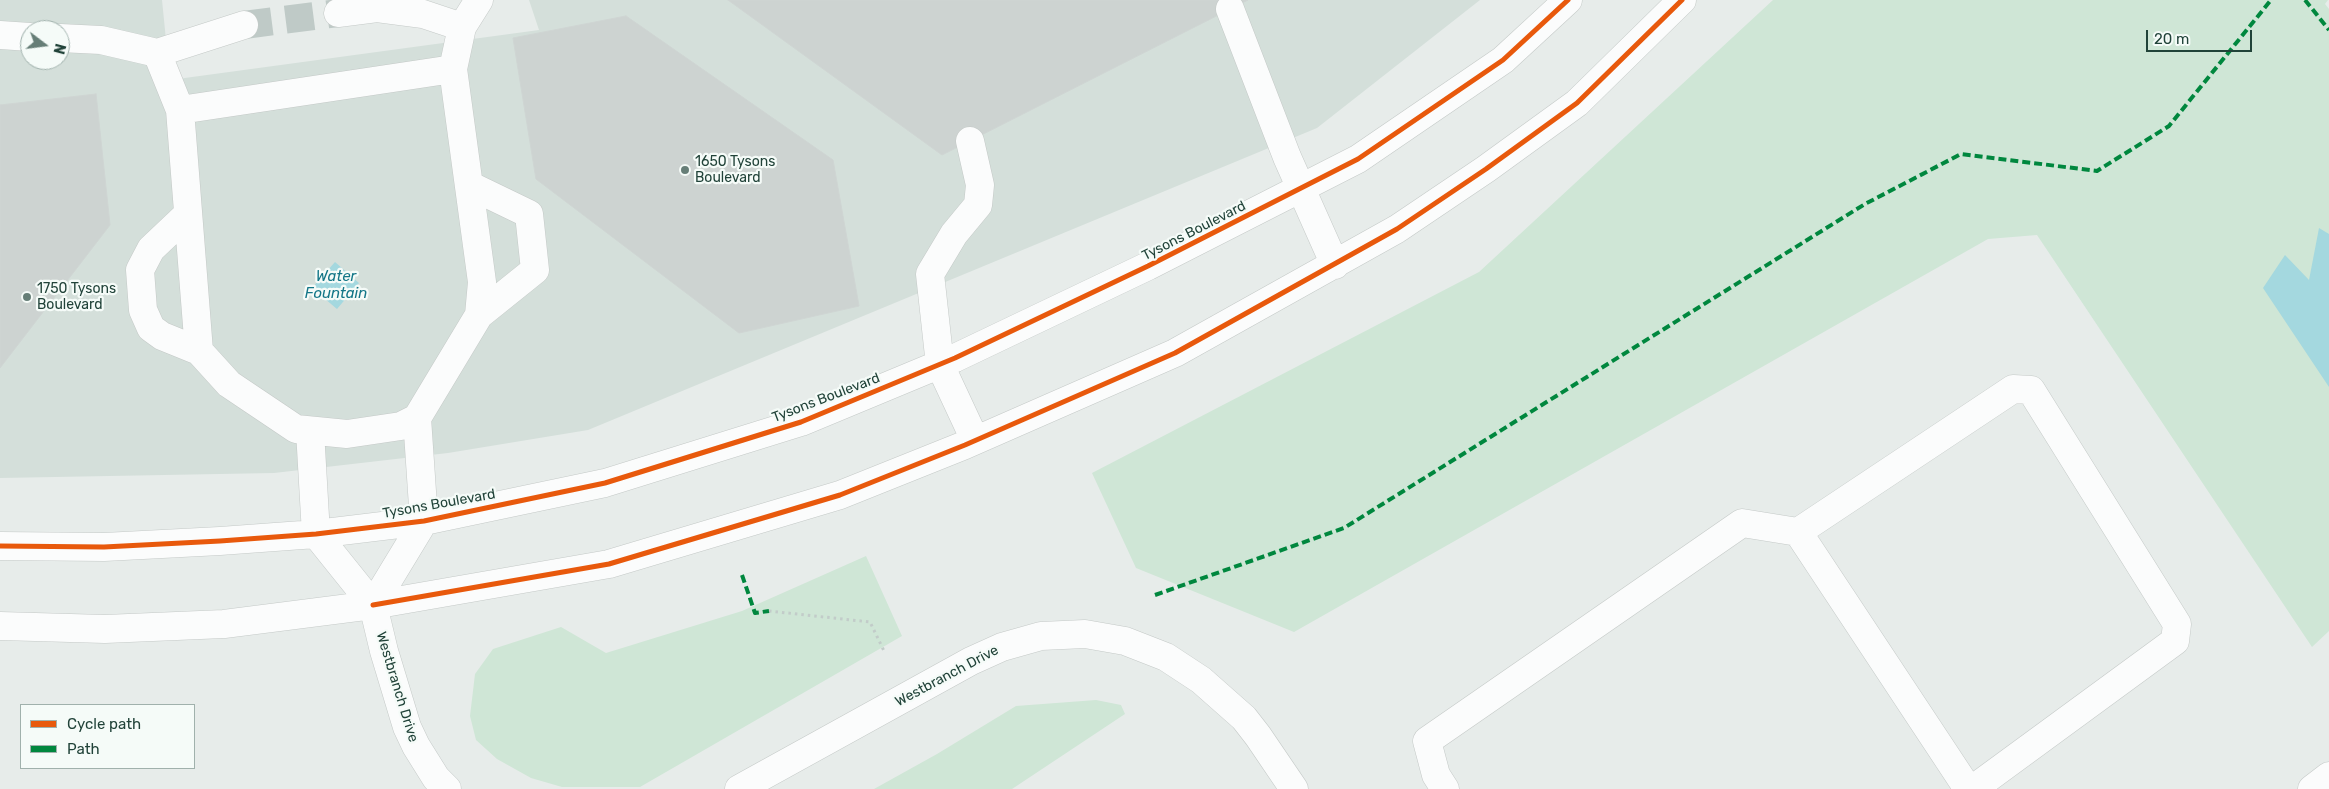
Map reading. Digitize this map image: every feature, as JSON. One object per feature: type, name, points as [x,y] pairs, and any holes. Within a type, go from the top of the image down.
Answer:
[{"type":"street","points":[[479,0],[462,27],[453,69],[482,282],[479,315]]},
{"type":"street","name":"Tysons Boulevard","points":[[0,546],[104,547],[316,534],[424,520],[605,483],[800,422],[940,365],[1148,266],[1358,159],[1503,60],[1568,0]]},
{"type":"street","points":[[0,626],[105,630],[224,624],[373,605],[609,564],[840,494],[976,440],[1175,353],[1397,229],[1486,169],[1577,103],[1682,0]]},
{"type":"street","points":[[338,13],[377,8],[423,14],[462,27]]},
{"type":"street","points":[[1230,9],[1301,189],[1335,265]]},
{"type":"street","points":[[70,38],[101,40],[157,53],[244,24]]},
{"type":"street","points":[[0,35],[20,36]]},
{"type":"street","points":[[157,53],[180,110],[198,351]]},
{"type":"street","points":[[180,110],[453,69]]},
{"type":"street","points":[[970,142],[980,185],[978,205],[954,234],[930,274],[940,365],[976,440]]},
{"type":"street","points":[[188,214],[151,249],[140,270],[143,310],[151,328],[162,336],[198,351],[229,384],[296,429],[347,434],[401,426],[417,418],[479,315],[535,270],[529,214],[469,185]]},
{"type":"street","points":[[1444,789],[1436,775],[1427,741],[1742,523],[1798,532],[2013,389],[2031,390],[2177,624],[2175,641],[1973,789]]},
{"type":"street","points":[[373,605],[424,520],[417,418]]},
{"type":"street","points":[[310,431],[316,534]]},
{"type":"street","points":[[1798,532],[1968,789]]},
{"type":"street","name":"Westbranch Drive","points":[[316,534],[373,605],[384,651],[407,727],[436,778],[447,789]]},
{"type":"street","name":"Westbranch Drive","points":[[739,789],[971,661],[1002,646],[1041,636],[1085,634],[1125,641],[1166,656],[1201,680],[1244,718],[1294,789]]},
{"type":"street","points":[[2312,789],[2329,776]]},
{"type":"path","points":[[769,612],[870,622],[885,653]]},
{"type":"shaded area","points":[[0,0],[162,0],[170,80],[539,30],[529,0],[1480,0],[1317,128],[588,430],[448,453],[274,473],[0,478]]},
{"type":"green space","points":[[1773,0],[2328,0],[2325,4],[2329,9],[2329,631],[2312,647],[2037,235],[1988,239],[1294,632],[1136,568],[1092,473],[1479,272]]},
{"type":"green space","points":[[866,556],[902,636],[640,787],[562,787],[531,778],[497,759],[476,740],[470,716],[475,674],[493,649],[561,627],[606,653],[742,611]]},
{"type":"green space","points":[[1096,700],[1121,705],[1125,714],[1012,789],[874,789],[937,754],[1016,706]]},
{"type":"water","points":[[2319,228],[2329,234],[2329,387],[2263,288],[2285,255],[2309,280]]},
{"type":"water","name":"Water Fountain","points":[[335,262],[359,283],[337,309],[312,288]]},
{"type":"building","points":[[728,0],[1248,0],[942,155]]},
{"type":"building","name":"1650 Tysons Boulevard","points":[[626,16],[833,160],[859,306],[739,333],[536,179],[513,38]]},
{"type":"building","name":"1750 Tysons Boulevard","points":[[96,94],[110,225],[0,368],[0,105]]},
{"type":"tunnel","points":[[244,25],[338,13]]},
{"type":"marked path","points":[[1155,595],[1344,528],[1865,204],[1961,154],[2097,171],[2169,126],[2271,0]]},
{"type":"marked path","points":[[2305,0],[2329,30]]},
{"type":"marked path","points":[[742,575],[755,613],[769,611]]},
{"type":"cycle path","points":[[0,546],[104,547],[220,541],[316,534],[424,521],[605,483],[801,422],[955,358],[1148,266],[1358,159],[1503,60],[1568,0]]},
{"type":"cycle path","points":[[373,605],[609,564],[840,495],[965,445],[1175,353],[1397,229],[1486,169],[1577,103],[1682,0]]},
{"type":"place","name":"1650 Tysons Boulevard","points":[[685,170]]},
{"type":"place","name":"1750 Tysons Boulevard","points":[[27,297]]}]
